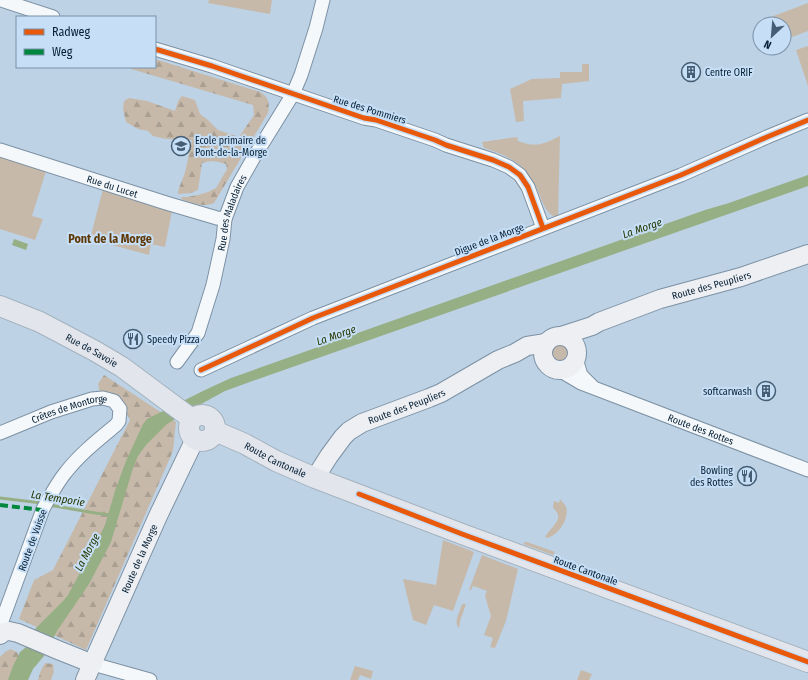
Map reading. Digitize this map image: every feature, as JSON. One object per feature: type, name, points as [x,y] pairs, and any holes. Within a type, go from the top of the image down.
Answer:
[{"type":"main road","name":"Rue de Savoie","points":[[0,306],[40,322],[95,351],[122,367],[186,414]]},
{"type":"main road","points":[[186,414],[203,414],[210,417],[215,423],[216,431],[208,440],[203,441],[195,439],[190,432],[190,423],[186,414]]},
{"type":"main road","name":"Route Cantonale","points":[[216,431],[245,444],[276,461],[315,478],[808,662]]},
{"type":"street","points":[[1,0],[50,16]]},
{"type":"street","name":"Rue des Maladaires","points":[[177,362],[198,333],[213,284],[223,239],[225,219],[237,187],[293,94],[301,75],[316,28],[323,0]]},
{"type":"street","name":"Rue des Pommiers","points":[[156,49],[212,66],[358,116],[376,120],[493,160],[509,167],[520,175],[528,187],[543,228]]},
{"type":"street","name":"Digue de la Morge","points":[[201,370],[313,318],[681,174],[808,120]]},
{"type":"street","name":"Rue du Lucet","points":[[0,150],[166,203],[225,219]]},
{"type":"street","name":"Route des Peupliers","points":[[315,478],[343,437],[362,423],[429,398],[498,360],[515,353],[553,352],[599,322],[660,299],[741,277],[808,254]]},
{"type":"street","points":[[576,355],[574,344],[570,339],[553,352],[564,369],[569,367],[574,362],[583,338],[592,326]]},
{"type":"street","name":"Route des Rottes","points":[[553,352],[578,382],[808,470]]},
{"type":"street","name":"Route des Rottes","points":[[576,355],[581,375],[594,388]]},
{"type":"street","name":"Crêtes de Montorge","points":[[0,433],[62,408],[92,399],[103,398],[114,401],[120,409],[119,421],[116,426]]},
{"type":"street","name":"Route de Vuisse","points":[[93,664],[18,633],[9,631],[2,633],[2,621],[43,509],[50,496],[66,472],[80,456],[116,426]]},
{"type":"street","name":"Route de la Morge","points":[[85,680],[158,516],[195,439]]},
{"type":"street","points":[[93,664],[150,680]]},
{"type":"green space","points":[[209,0],[272,0],[270,14],[208,3]]},
{"type":"green space","points":[[808,3],[808,31],[792,37],[792,16],[774,16]]},
{"type":"green space","points":[[808,46],[808,86],[796,50]]},
{"type":"green space","points":[[156,59],[260,92],[265,96],[268,101],[268,113],[214,203],[202,205],[181,199],[182,197],[198,195],[216,188],[227,169],[226,164],[214,161],[202,163],[198,190],[191,193],[178,194],[186,168],[192,140],[166,139],[153,136],[148,131],[138,129],[126,122],[123,109],[124,101],[129,98],[147,101],[175,111],[178,101],[182,96],[195,100],[200,114],[218,130],[239,137],[254,115],[253,105],[131,69],[156,68]]},
{"type":"green space","points":[[582,64],[589,64],[589,81],[562,84],[561,98],[523,101],[524,121],[516,122],[510,89],[532,79],[560,78],[560,72],[582,72]]},
{"type":"green space","points":[[560,136],[558,218],[550,214],[547,210],[537,189],[521,166],[506,156],[484,148],[482,142],[517,137],[518,141],[535,145]]},
{"type":"green space","points":[[0,156],[46,171],[32,216],[43,219],[35,240],[0,229]]},
{"type":"green space","points":[[103,189],[172,211],[165,247],[151,244],[149,255],[90,239]]},
{"type":"green space","points":[[560,343],[567,346],[570,353],[567,360],[560,363],[553,360],[550,353],[553,346]]},
{"type":"green space","points":[[104,375],[176,422],[173,451],[86,650],[19,619],[34,580],[53,570],[130,420],[120,400],[100,393],[98,384]]},
{"type":"green space","points":[[560,499],[565,505],[567,511],[565,521],[555,534],[547,538],[545,537],[558,519],[557,512],[553,508],[554,501],[559,503]]},
{"type":"green space","points":[[443,540],[474,552],[453,611],[434,605],[426,625],[413,620],[403,579],[436,585]]},
{"type":"green space","points":[[525,542],[555,552],[553,555],[523,544]]},
{"type":"green space","points":[[482,555],[518,569],[506,621],[495,648],[490,647],[493,638],[484,635],[491,616],[485,596],[487,591],[473,586],[471,590],[469,590]]},
{"type":"green space","points":[[462,604],[466,604],[459,628],[457,626],[457,620]]},
{"type":"green space","points":[[11,649],[18,653],[18,662],[10,680],[0,680],[0,657]]},
{"type":"green space","points":[[45,663],[53,664],[54,672],[51,680],[38,680],[41,670]]},
{"type":"green space","points":[[355,666],[373,671],[371,679],[360,675],[358,680],[350,680]]},
{"type":"green space","points":[[581,670],[592,674],[589,680],[577,680]]},
{"type":"shaded area","name":"La Morge","points":[[808,175],[808,186],[225,391],[167,424],[146,445],[138,456],[111,542],[89,584],[57,631],[44,656],[33,669],[28,680],[8,680],[20,652],[25,648],[36,628],[68,595],[97,541],[105,525],[126,461],[143,424],[147,419],[231,378]]},
{"type":"shaded area","points":[[14,239],[28,244],[26,250],[12,245]]},
{"type":"waterway","name":"La Temporie","points":[[0,498],[42,503]]},
{"type":"waterway","name":"La Temporie","points":[[49,505],[111,515]]},
{"type":"marked path","points":[[0,505],[42,510]]},
{"type":"cycle path","points":[[156,49],[212,66],[364,118],[376,120],[493,160],[509,167],[520,175],[528,187],[543,228]]},
{"type":"cycle path","points":[[201,370],[313,318],[681,175],[808,120]]},
{"type":"cycle path","points":[[359,494],[462,534],[808,662]]},
{"type":"place","name":"Centre ORIF","points":[[691,72]]},
{"type":"place","name":"Ecole primaire de Pont-de-la-Morge","points":[[181,146]]},
{"type":"place","name":"Speedy Pizza","points":[[133,339]]},
{"type":"place","name":"softcarwash","points":[[766,391]]},
{"type":"place","name":"Bowling des Rottes","points":[[747,476]]},
{"type":"district","name":"Pont de la Morge","points":[[110,239]]}]
